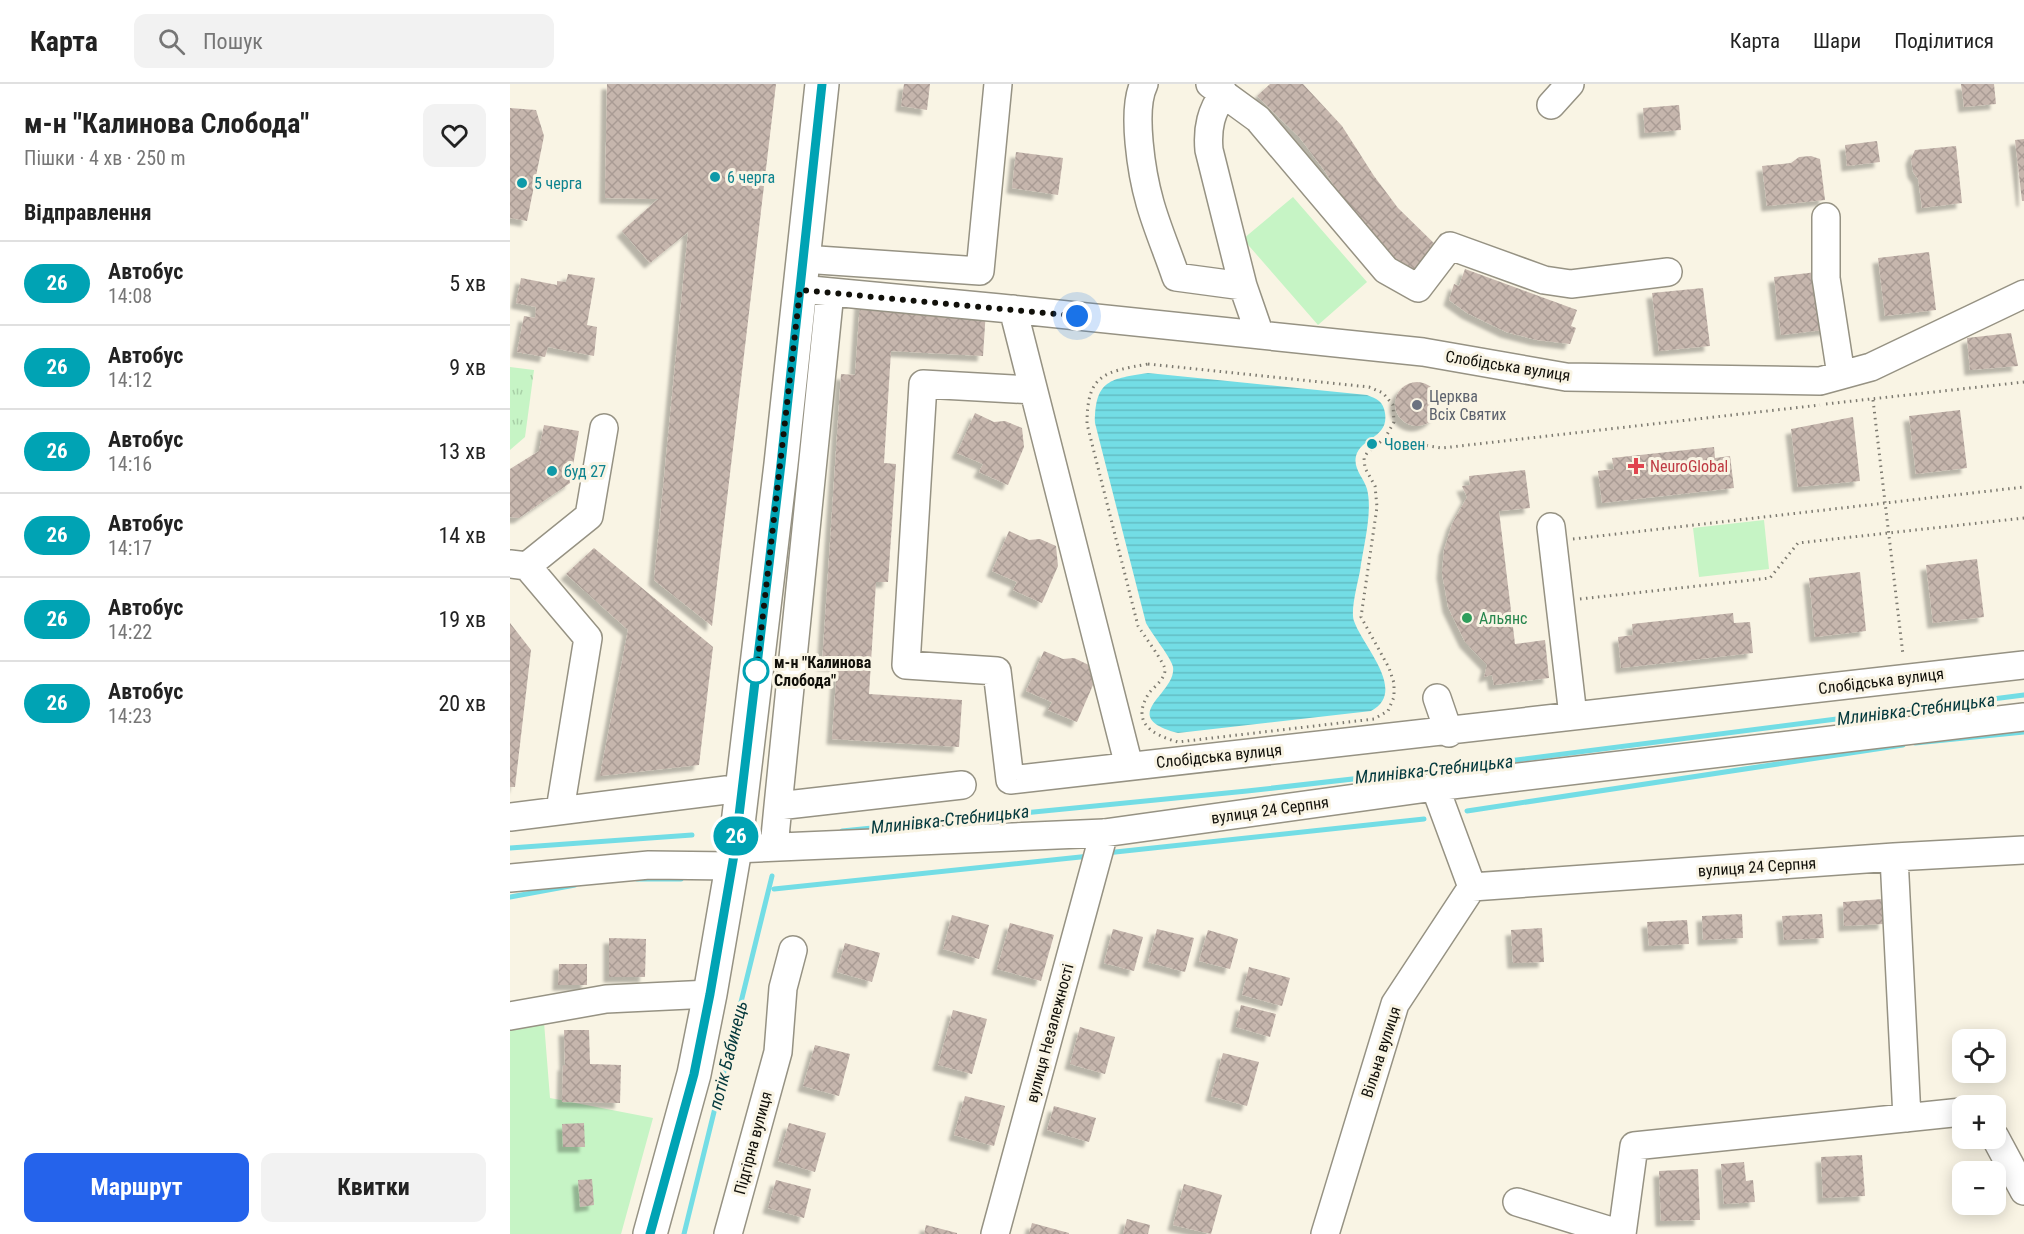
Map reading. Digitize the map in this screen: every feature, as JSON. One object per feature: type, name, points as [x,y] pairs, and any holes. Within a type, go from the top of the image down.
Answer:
[{"type":"main road","points":[[650,1234],[694,1074],[733,857],[781,464],[811,280],[822,84]]},
{"type":"street","points":[[774,847],[811,280],[980,271],[998,84]]},
{"type":"street","points":[[1144,84],[1137,127],[1140,148],[1149,201],[1176,277],[1243,286]]},
{"type":"street","points":[[1551,105],[1570,84]]},
{"type":"street","points":[[1217,88],[1208,132],[1209,150],[1243,286],[1260,335]]},
{"type":"street","points":[[1217,88],[1258,119],[1386,270],[1418,288],[1450,246],[1544,280],[1571,284],[1668,272]]},
{"type":"street","points":[[1826,217],[1826,278],[1841,375]]},
{"type":"street","name":"Слобідська вулиця","points":[[811,280],[1013,309],[1423,352],[1566,377],[1820,381],[1871,367],[1959,323],[2024,294]]},
{"type":"street","points":[[1013,309],[1129,766]]},
{"type":"street","name":"Слобідська вулиця","points":[[1033,390],[923,384],[906,665],[997,671],[1010,780],[2024,665]]},
{"type":"street","points":[[560,810],[588,638],[519,565],[589,516],[604,428]]},
{"type":"street","points":[[1552,534],[1573,716]]},
{"type":"street","points":[[1437,698],[1449,731]]},
{"type":"street","name":"вулиця 24 Серпня","points":[[510,878],[733,857],[774,847],[1104,833],[1435,788],[2024,717]]},
{"type":"street","points":[[778,806],[962,785]]},
{"type":"street","points":[[1435,788],[1472,887]]},
{"type":"street","points":[[510,817],[726,790]]},
{"type":"street","name":"вулиця Незалежності","points":[[995,1234],[1104,833]]},
{"type":"street","name":"вулиця 24 Серпня","points":[[1472,887],[2024,850]]},
{"type":"street","points":[[1894,857],[1907,1118]]},
{"type":"street","name":"Вільна вулиця","points":[[1325,1234],[1395,1004],[1472,887]]},
{"type":"street","name":"Підгірна вулиця","points":[[728,1234],[778,1052],[783,988],[793,950]]},
{"type":"street","points":[[510,1016],[606,999],[710,994]]},
{"type":"street","points":[[1517,1202],[1622,1234],[1634,1146],[1952,1113]]},
{"type":"street","points":[[2001,1149],[2024,1191]]},
{"type":"path","points":[[1385,438],[1394,422],[1393,405],[1383,393],[1369,387],[1148,364],[1111,371],[1097,381],[1087,402],[1087,424],[1138,626],[1166,670],[1144,704],[1142,716],[1146,727],[1157,736],[1178,741],[1189,740],[1374,719],[1388,711],[1394,697],[1394,683],[1389,668],[1361,617],[1377,507],[1375,486],[1365,468],[1364,458],[1385,438],[1442,448],[2024,382]]},
{"type":"path","points":[[1873,399],[1906,678]]},
{"type":"path","points":[[1552,534],[1886,503],[2024,487]]},
{"type":"path","points":[[1560,602],[1770,578],[1798,543],[2024,518]]},
{"type":"green space","points":[[1293,197],[1367,282],[1318,325],[1243,239]]},
{"type":"green space","points":[[510,367],[534,370],[525,437],[510,450]]},
{"type":"green space","points":[[1764,520],[1769,569],[1699,577],[1693,528]]},
{"type":"green space","points":[[544,1022],[550,1098],[653,1118],[621,1234],[510,1234],[510,1029]]},
{"type":"water","points":[[1148,373],[1367,395],[1381,403],[1385,413],[1383,428],[1363,445],[1355,461],[1366,485],[1369,508],[1353,616],[1359,632],[1380,668],[1385,692],[1381,702],[1371,711],[1178,733],[1160,726],[1151,719],[1150,712],[1153,704],[1172,677],[1173,667],[1146,623],[1095,423],[1098,397],[1102,389],[1115,380]]},
{"type":"building","points":[[607,84],[776,84],[712,626],[654,580],[688,232],[650,263],[622,231],[658,199],[605,198]]},
{"type":"building","points":[[904,84],[930,84],[927,110],[901,106]]},
{"type":"building","points":[[1270,84],[1303,84],[1342,126],[1398,208],[1441,250],[1411,277],[1396,264],[1345,203],[1300,138],[1257,96]]},
{"type":"building","points":[[1961,84],[1994,84],[1996,104],[1964,107]]},
{"type":"building","points":[[1679,105],[1681,130],[1645,133],[1643,108]]},
{"type":"building","name":"5 черга","points":[[510,108],[536,110],[544,136],[527,221],[510,218]]},
{"type":"building","points":[[2024,139],[2024,201],[2022,201],[2015,140]]},
{"type":"building","points":[[1877,141],[1880,162],[1847,166],[1845,145]]},
{"type":"building","points":[[1956,146],[1962,203],[1922,208],[1918,179],[1913,172],[1911,159],[1915,150]]},
{"type":"building","points":[[1016,152],[1063,158],[1058,195],[1012,188]]},
{"type":"building","points":[[1811,156],[1820,159],[1825,200],[1767,206],[1762,166],[1791,163],[1799,157]]},
{"type":"building","points":[[1929,252],[1936,310],[1885,316],[1878,258]]},
{"type":"building","points":[[1465,269],[1577,310],[1571,326],[1576,328],[1570,344],[1537,340],[1506,332],[1467,313],[1449,300],[1454,284],[1459,286]]},
{"type":"building","points":[[1825,271],[1832,329],[1781,335],[1774,277]]},
{"type":"building","points":[[568,274],[595,278],[587,325],[597,327],[594,356],[548,347],[545,357],[517,352],[524,316],[535,318],[536,307],[516,303],[521,278],[557,285],[557,281],[566,282]]},
{"type":"building","points":[[1703,288],[1710,346],[1659,351],[1652,293]]},
{"type":"building","points":[[860,302],[986,310],[983,356],[891,351],[884,463],[896,464],[888,582],[876,582],[869,694],[962,700],[959,747],[832,739],[837,666],[822,665],[841,374],[855,375]]},
{"type":"building","points":[[2011,333],[2018,366],[1970,370],[1967,338]]},
{"type":"building","name":"Церква Всіх Святих","points":[[1417,382],[1432,389],[1439,404],[1432,419],[1417,426],[1402,419],[1395,404],[1402,389]]},
{"type":"building","points":[[1960,410],[1967,468],[1916,474],[1909,416]]},
{"type":"building","points":[[975,413],[994,422],[1005,421],[1022,428],[1024,447],[1008,485],[979,472],[983,464],[957,453]]},
{"type":"building","points":[[1853,417],[1860,481],[1798,487],[1791,429]]},
{"type":"building","name":"буд 27","points":[[544,425],[579,431],[570,483],[519,518],[510,517],[510,469],[539,451]]},
{"type":"building","points":[[1714,447],[1715,458],[1730,456],[1734,488],[1602,503],[1598,471],[1614,469],[1612,458]]},
{"type":"building","points":[[1525,470],[1530,508],[1499,511],[1515,644],[1545,640],[1549,678],[1494,685],[1492,675],[1484,677],[1487,665],[1465,642],[1448,607],[1442,573],[1444,550],[1452,524],[1467,497],[1462,486],[1470,485],[1469,476]]},
{"type":"building","points":[[1009,531],[1029,540],[1040,539],[1056,546],[1058,566],[1042,603],[1013,590],[1017,582],[992,571]]},
{"type":"building","points":[[594,548],[713,647],[699,765],[600,776],[628,630],[566,574]]},
{"type":"building","points":[[1977,559],[1984,617],[1933,623],[1926,565]]},
{"type":"building","points":[[1860,572],[1866,631],[1815,637],[1809,578]]},
{"type":"building","points":[[1733,613],[1734,623],[1750,622],[1753,653],[1621,668],[1618,637],[1633,635],[1632,624]]},
{"type":"building","points":[[510,623],[531,650],[515,787],[510,787]]},
{"type":"building","points":[[1044,651],[1063,659],[1074,658],[1091,666],[1093,685],[1077,722],[1048,710],[1052,702],[1026,691]]},
{"type":"building","points":[[1883,899],[1884,924],[1844,926],[1843,902]]},
{"type":"building","points":[[1742,914],[1743,938],[1703,940],[1702,916]]},
{"type":"building","points":[[1822,914],[1824,938],[1784,940],[1782,916]]},
{"type":"building","points":[[952,915],[989,925],[979,959],[943,949]]},
{"type":"building","points":[[1687,920],[1689,944],[1649,946],[1647,922]]},
{"type":"building","points":[[1010,923],[1054,935],[1041,981],[997,969]]},
{"type":"building","points":[[1542,928],[1544,962],[1513,963],[1511,930]]},
{"type":"building","points":[[1113,929],[1143,937],[1134,971],[1104,963]]},
{"type":"building","points":[[1157,929],[1194,938],[1185,972],[1148,962]]},
{"type":"building","points":[[1208,930],[1238,939],[1230,969],[1199,961]]},
{"type":"building","points":[[609,938],[646,939],[645,977],[609,977]]},
{"type":"building","points":[[845,943],[880,953],[872,982],[837,972]]},
{"type":"building","points":[[559,964],[587,964],[587,985],[558,985]]},
{"type":"building","points":[[1249,967],[1290,978],[1282,1006],[1242,995]]},
{"type":"building","points":[[1241,1005],[1276,1014],[1270,1037],[1236,1027]]},
{"type":"building","points":[[953,1010],[987,1019],[972,1074],[938,1065]]},
{"type":"building","points":[[1080,1027],[1115,1037],[1105,1074],[1070,1064]]},
{"type":"building","points":[[564,1030],[589,1030],[590,1064],[621,1065],[620,1103],[562,1102],[563,1065],[565,1065]]},
{"type":"building","points":[[815,1045],[850,1054],[839,1096],[803,1086]]},
{"type":"building","points":[[1223,1053],[1259,1062],[1247,1106],[1211,1096]]},
{"type":"building","points":[[965,1096],[1005,1106],[994,1146],[954,1135]]},
{"type":"building","points":[[1054,1106],[1096,1118],[1089,1142],[1047,1130]]},
{"type":"building","points":[[584,1123],[585,1147],[563,1147],[562,1124]]},
{"type":"building","points":[[789,1123],[826,1133],[815,1172],[778,1161]]},
{"type":"building","points":[[1862,1155],[1865,1196],[1823,1198],[1821,1157]]},
{"type":"building","points":[[1744,1162],[1746,1181],[1753,1180],[1755,1202],[1724,1204],[1721,1164]]},
{"type":"building","points":[[1698,1169],[1700,1220],[1661,1221],[1659,1171]]},
{"type":"building","points":[[592,1179],[594,1205],[580,1207],[578,1180]]},
{"type":"building","points":[[776,1180],[811,1189],[804,1218],[768,1208]]},
{"type":"building","points":[[1184,1184],[1222,1195],[1211,1234],[1173,1225]]},
{"type":"building","points":[[1127,1219],[1150,1225],[1148,1234],[1123,1234]]},
{"type":"building","points":[[1032,1223],[1069,1233],[1069,1234],[1029,1234]]},
{"type":"building","points":[[926,1225],[957,1233],[957,1234],[924,1234]]},
{"type":"waterway","name":"Млинівка-Стебницька","points":[[842,831],[1247,791],[1485,764],[2024,695]]},
{"type":"waterway","points":[[1915,743],[2024,732]]},
{"type":"waterway","points":[[1467,811],[1903,745]]},
{"type":"waterway","points":[[1106,853],[1424,819]]},
{"type":"waterway","name":"Млинівка-Стебницька","points":[[510,848],[692,835]]},
{"type":"waterway","points":[[774,889],[1090,856]]},
{"type":"waterway","name":"потік Бабинець","points":[[684,1234],[772,876]]},
{"type":"waterway","points":[[637,879],[681,879]]},
{"type":"waterway","points":[[510,897],[575,885]]},
{"type":"bus line","name":"26","points":[[650,1234],[694,1074],[735,849],[781,464],[822,84]]},
{"type":"place","name":"6 черга","points":[[715,177]]},
{"type":"place","name":"5 черга","points":[[522,183]]},
{"type":"place","name":"Церква Всіх Святих","points":[[1417,405]]},
{"type":"place","name":"Човен","points":[[1372,444]]},
{"type":"place","name":"NeuroGlobal","points":[[1636,466]]},
{"type":"place","name":"буд 27","points":[[552,471]]},
{"type":"place","name":"Альянс","points":[[1467,618]]},
{"type":"place","name":"м-н \"Калинова Слобода\"","points":[[756,671]]},
{"type":"route","points":[[756,671],[756,676],[800,290],[1077,316]]}]
